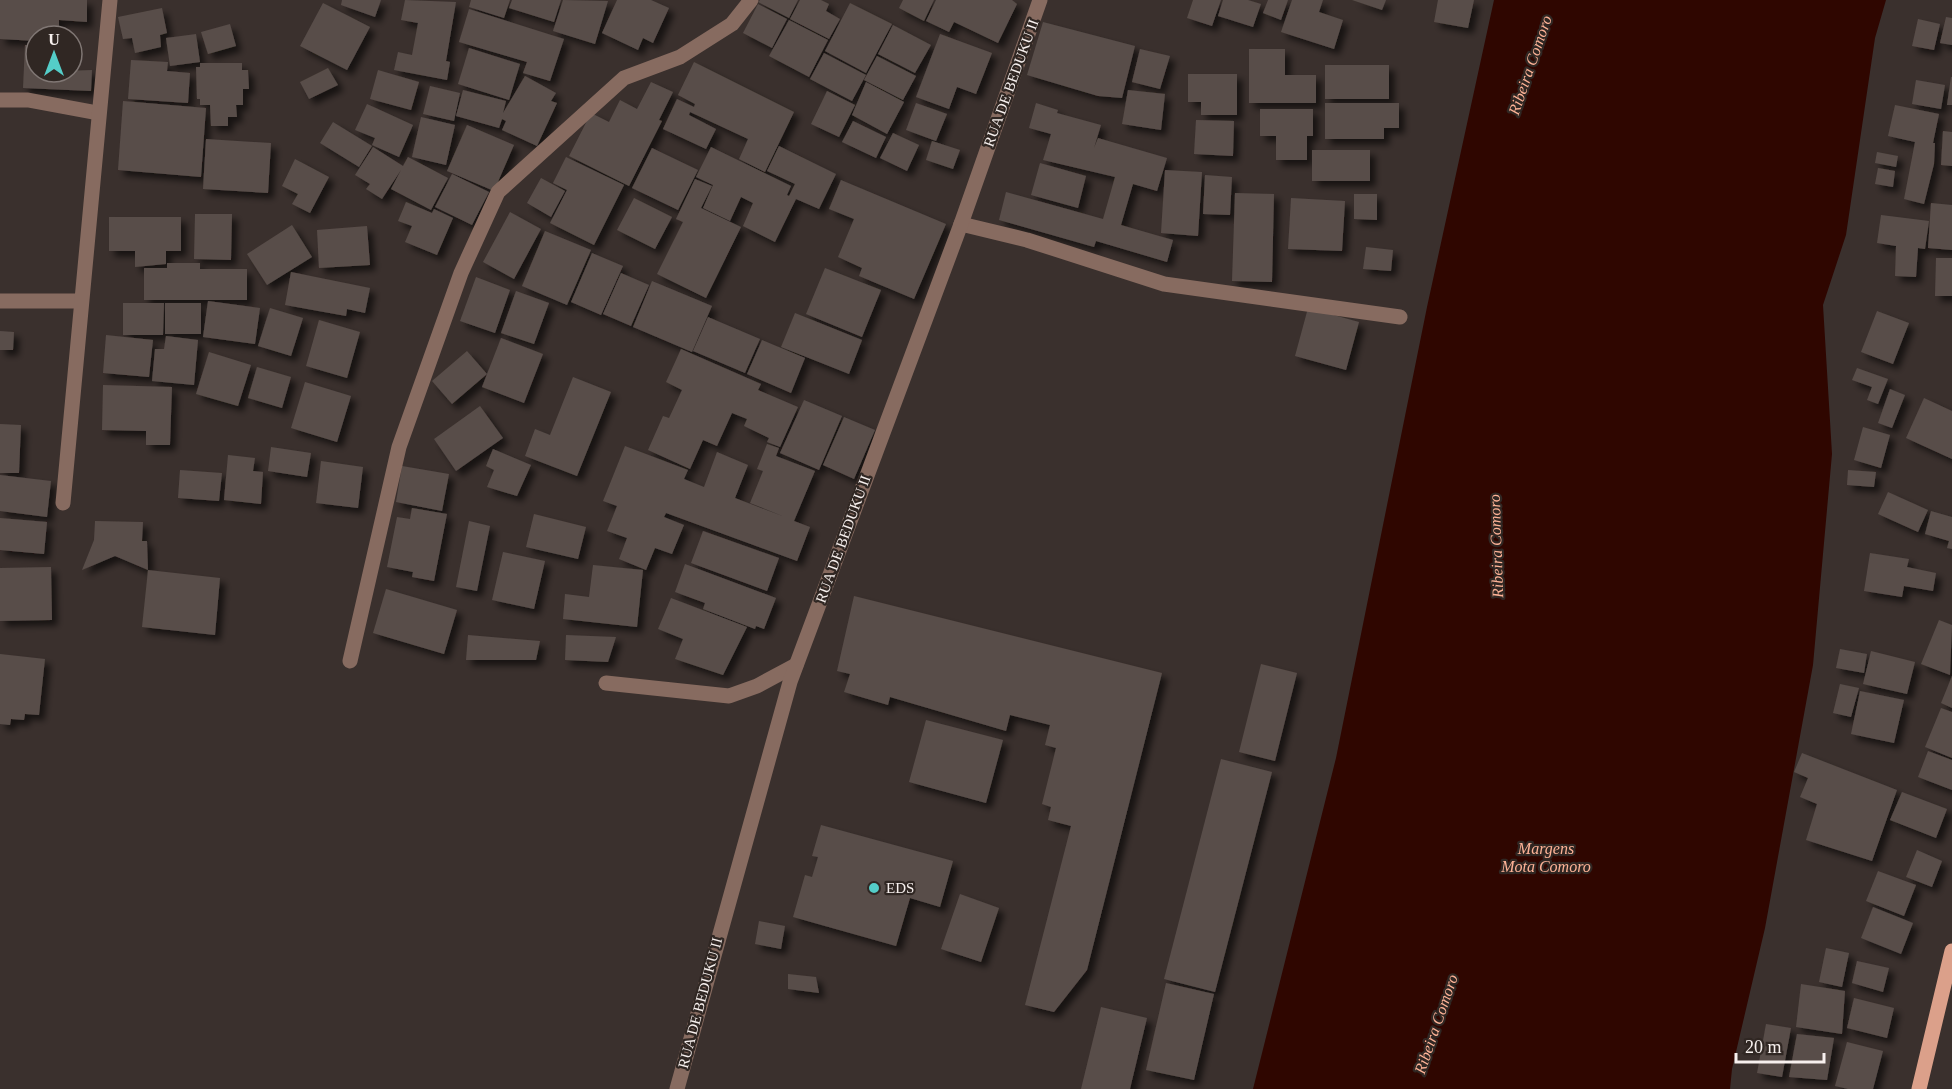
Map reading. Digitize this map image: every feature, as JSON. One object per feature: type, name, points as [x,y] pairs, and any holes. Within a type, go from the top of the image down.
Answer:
[{"type":"main road","points":[[1919,1089],[1952,951]]},
{"type":"street","points":[[63,503],[110,0]]},
{"type":"street","points":[[350,661],[399,447],[461,273],[498,192],[624,78],[689,51],[732,24],[751,0]]},
{"type":"street","name":"RUA DE BEDUKU II","points":[[677,1089],[723,916],[796,665],[961,224],[1040,0]]},
{"type":"street","points":[[0,100],[28,100],[98,112]]},
{"type":"street","points":[[961,224],[1027,240],[1164,284],[1400,317]]},
{"type":"street","points":[[0,301],[81,301]]},
{"type":"street","points":[[606,683],[729,696],[757,686],[796,665]]},
{"type":"water","name":"Margens Mota Comoro","points":[[1494,0],[1886,0],[1875,38],[1846,235],[1823,305],[1832,454],[1813,665],[1765,928],[1732,1069],[1730,1089],[1253,1089],[1336,758],[1427,307]]},
{"type":"building","points":[[0,0],[87,0],[87,22],[59,20],[59,24],[24,24],[24,40],[0,39]]},
{"type":"building","points":[[342,0],[381,0],[375,17],[341,5]]},
{"type":"building","points":[[405,0],[456,2],[446,61],[450,62],[447,80],[394,70],[398,52],[412,55],[418,23],[401,20]]},
{"type":"building","points":[[471,0],[510,0],[504,18],[469,7]]},
{"type":"building","points":[[512,0],[561,0],[554,22],[509,8]]},
{"type":"building","points":[[563,0],[608,1],[595,44],[553,31]]},
{"type":"building","points":[[617,0],[651,0],[669,8],[653,43],[643,38],[638,50],[602,33]]},
{"type":"building","points":[[760,0],[798,0],[789,18],[758,2]]},
{"type":"building","points":[[800,0],[821,0],[829,4],[826,11],[840,19],[829,39],[790,19]]},
{"type":"building","points":[[903,0],[934,0],[924,21],[899,8]]},
{"type":"building","points":[[936,0],[1012,0],[1017,4],[998,43],[954,22],[949,32],[926,21]]},
{"type":"building","points":[[1193,0],[1221,0],[1212,26],[1187,18]]},
{"type":"building","points":[[1223,0],[1248,0],[1261,4],[1253,27],[1218,16]]},
{"type":"building","points":[[1268,0],[1288,0],[1281,20],[1263,13]]},
{"type":"building","points":[[1292,0],[1323,0],[1319,12],[1343,20],[1334,49],[1281,32]]},
{"type":"building","points":[[1352,0],[1386,0],[1382,10]]},
{"type":"building","points":[[1438,0],[1474,0],[1468,28],[1434,22]]},
{"type":"building","points":[[323,3],[370,27],[347,70],[300,46]]},
{"type":"building","points":[[850,3],[892,24],[866,73],[825,51]]},
{"type":"building","points":[[758,4],[787,19],[772,48],[743,33]]},
{"type":"building","points":[[162,8],[167,33],[160,35],[161,47],[135,53],[132,38],[123,39],[118,17]]},
{"type":"building","points":[[469,9],[564,39],[550,81],[523,73],[527,62],[459,42]]},
{"type":"building","points":[[1946,17],[1952,18],[1952,45],[1940,43]]},
{"type":"building","points":[[1918,19],[1940,24],[1934,50],[1912,46]]},
{"type":"building","points":[[789,20],[828,40],[809,77],[769,56]]},
{"type":"building","points":[[1043,22],[1135,46],[1122,98],[1098,96],[1027,75]]},
{"type":"building","points":[[230,24],[236,46],[208,54],[201,32]]},
{"type":"building","points":[[893,25],[931,45],[915,73],[878,54]]},
{"type":"building","points":[[196,34],[200,62],[170,66],[166,38]]},
{"type":"building","points":[[940,34],[992,53],[976,94],[957,87],[949,109],[916,97]]},
{"type":"building","points":[[469,48],[520,64],[509,100],[458,84]]},
{"type":"building","points":[[1140,49],[1170,56],[1160,89],[1132,82]]},
{"type":"building","points":[[1249,49],[1285,49],[1285,75],[1316,75],[1316,103],[1249,103]]},
{"type":"building","points":[[824,53],[866,75],[852,101],[810,79]]},
{"type":"building","points":[[877,56],[916,76],[903,100],[864,80]]},
{"type":"building","points":[[131,60],[168,62],[167,71],[190,73],[188,103],[128,99]]},
{"type":"building","points":[[694,62],[794,112],[765,172],[739,159],[748,139],[690,112],[689,115],[716,129],[706,149],[663,129],[677,99],[694,107],[695,104],[678,95]]},
{"type":"building","points":[[200,63],[242,63],[242,70],[248,70],[249,89],[243,89],[243,105],[236,105],[237,117],[228,117],[228,126],[211,126],[210,105],[200,105],[200,99],[197,99],[196,67],[200,67]]},
{"type":"building","points":[[1325,65],[1389,65],[1389,99],[1325,99]]},
{"type":"building","points":[[24,66],[24,84],[84,84],[84,70],[92,70],[91,91],[23,88]]},
{"type":"building","points":[[328,68],[338,85],[309,99],[300,82]]},
{"type":"building","points":[[378,70],[419,82],[411,110],[370,99]]},
{"type":"building","points":[[1188,74],[1237,74],[1237,115],[1201,115],[1201,102],[1188,102]]},
{"type":"building","points":[[525,76],[556,93],[551,101],[557,103],[537,146],[502,130],[506,121],[502,119],[499,128],[456,116],[463,90],[506,101],[503,113]]},
{"type":"building","points":[[1951,77],[1952,105],[1947,105]]},
{"type":"building","points":[[1916,80],[1945,85],[1941,109],[1912,104]]},
{"type":"building","points":[[651,82],[673,92],[659,120],[662,121],[629,186],[569,156],[591,113],[609,122],[620,100],[637,109]]},
{"type":"building","points":[[866,82],[904,102],[887,134],[852,115]]},
{"type":"building","points":[[430,86],[460,93],[454,121],[423,114]]},
{"type":"building","points":[[1128,90],[1165,94],[1161,130],[1122,124]]},
{"type":"building","points":[[827,91],[855,105],[839,137],[811,124]]},
{"type":"building","points":[[123,101],[206,108],[201,177],[118,170]]},
{"type":"building","points":[[916,103],[947,114],[936,141],[906,130]]},
{"type":"building","points":[[1036,103],[1058,110],[1057,113],[1101,125],[1094,148],[1098,138],[1167,158],[1157,191],[1133,184],[1121,225],[1173,240],[1167,262],[1096,241],[1094,247],[999,220],[1006,192],[1103,219],[1115,177],[1043,160],[1051,134],[1029,128]]},
{"type":"building","points":[[1325,103],[1399,103],[1399,128],[1384,128],[1384,139],[1325,139]]},
{"type":"building","points":[[367,104],[413,125],[399,157],[372,145],[375,138],[355,130]]},
{"type":"building","points":[[1895,105],[1939,114],[1933,143],[1935,143],[1934,164],[1924,204],[1904,199],[1915,142],[1888,136]]},
{"type":"building","points":[[1260,109],[1313,109],[1313,136],[1307,136],[1307,160],[1276,160],[1276,136],[1260,136]]},
{"type":"building","points":[[421,117],[455,125],[446,165],[412,157]]},
{"type":"building","points":[[1196,120],[1234,121],[1233,156],[1194,154]]},
{"type":"building","points":[[853,121],[886,137],[876,158],[842,142]]},
{"type":"building","points":[[333,122],[372,146],[359,167],[320,143]]},
{"type":"building","points":[[467,125],[514,145],[494,191],[447,171]]},
{"type":"building","points":[[1943,131],[1952,132],[1952,166],[1941,165]]},
{"type":"building","points":[[893,133],[919,145],[907,171],[880,158]]},
{"type":"building","points":[[206,139],[271,143],[268,193],[203,189]]},
{"type":"building","points":[[932,141],[960,150],[953,169],[926,160]]},
{"type":"building","points":[[779,146],[836,174],[819,209],[796,199],[775,242],[743,226],[753,203],[741,197],[730,221],[703,208],[713,185],[696,177],[711,147],[791,186],[787,195],[789,196],[795,184],[767,171]]},
{"type":"building","points":[[373,147],[403,166],[408,157],[448,178],[431,210],[391,189],[401,170],[382,199],[366,189],[370,184],[355,175]]},
{"type":"building","points":[[652,148],[698,170],[678,210],[632,188]]},
{"type":"building","points":[[1312,150],[1370,150],[1370,181],[1312,181]]},
{"type":"building","points":[[1877,152],[1898,156],[1896,167],[1875,163]]},
{"type":"building","points":[[566,157],[624,185],[594,245],[550,223],[567,190],[553,183]]},
{"type":"building","points":[[295,159],[329,177],[310,213],[292,204],[298,194],[282,186]]},
{"type":"building","points":[[1040,163],[1086,176],[1078,208],[1031,195]]},
{"type":"building","points":[[1878,168],[1895,171],[1893,187],[1875,184]]},
{"type":"building","points":[[1165,170],[1202,172],[1198,236],[1161,233]]},
{"type":"building","points":[[452,174],[489,192],[472,225],[435,207]]},
{"type":"building","points":[[1205,175],[1232,177],[1230,215],[1203,214]]},
{"type":"building","points":[[541,178],[565,191],[551,217],[527,203]]},
{"type":"building","points":[[695,179],[712,186],[701,208],[741,227],[706,298],[657,274],[683,222],[676,219]]},
{"type":"building","points":[[841,180],[946,224],[914,299],[859,276],[862,268],[838,257],[854,219],[829,209]]},
{"type":"building","points":[[1235,193],[1274,194],[1272,282],[1232,281]]},
{"type":"building","points":[[1354,194],[1377,194],[1377,220],[1354,219]]},
{"type":"building","points":[[634,198],[672,217],[655,249],[617,230]]},
{"type":"building","points":[[1291,198],[1345,201],[1342,251],[1288,249]]},
{"type":"building","points":[[406,202],[432,213],[434,209],[453,218],[437,255],[405,242],[412,226],[398,221]]},
{"type":"building","points":[[1931,203],[1952,205],[1952,250],[1928,248]]},
{"type":"building","points":[[510,212],[541,229],[514,279],[483,262]]},
{"type":"building","points":[[195,214],[232,214],[231,260],[194,259]]},
{"type":"building","points":[[1881,215],[1929,221],[1925,249],[1918,248],[1916,277],[1895,276],[1896,246],[1877,243]]},
{"type":"building","points":[[109,217],[181,217],[181,251],[166,251],[166,264],[135,267],[135,251],[109,251]]},
{"type":"building","points":[[292,225],[312,257],[267,285],[247,254]]},
{"type":"building","points":[[367,226],[370,265],[319,268],[317,230]]},
{"type":"building","points":[[545,231],[591,250],[567,305],[522,286]]},
{"type":"building","points":[[1366,247],[1393,250],[1391,271],[1363,269]]},
{"type":"building","points":[[592,253],[623,266],[601,315],[571,302]]},
{"type":"building","points":[[1936,258],[1952,258],[1952,296],[1935,296]]},
{"type":"building","points":[[167,263],[200,263],[200,269],[247,269],[247,300],[144,300],[144,268],[167,268]]},
{"type":"building","points":[[825,268],[881,290],[862,337],[806,314]]},
{"type":"building","points":[[291,272],[370,288],[365,313],[347,309],[346,316],[285,305]]},
{"type":"building","points":[[621,273],[649,285],[631,326],[603,314]]},
{"type":"building","points":[[476,277],[510,290],[495,333],[460,321]]},
{"type":"building","points":[[652,281],[712,306],[692,352],[633,327]]},
{"type":"building","points":[[516,291],[549,303],[534,344],[501,333]]},
{"type":"building","points":[[208,301],[260,308],[255,344],[203,337]]},
{"type":"building","points":[[123,303],[164,303],[163,335],[123,335]]},
{"type":"building","points":[[165,303],[201,303],[201,334],[165,334]]},
{"type":"building","points":[[270,308],[303,318],[291,356],[258,346]]},
{"type":"building","points":[[1308,308],[1359,322],[1346,370],[1295,356]]},
{"type":"building","points":[[1877,311],[1909,323],[1893,364],[1861,352]]},
{"type":"building","points":[[795,313],[862,340],[849,374],[781,347]]},
{"type":"building","points":[[708,317],[760,339],[745,373],[693,351]]},
{"type":"building","points":[[319,320],[360,332],[347,378],[306,366]]},
{"type":"building","points":[[0,331],[14,332],[13,350],[0,350]]},
{"type":"building","points":[[106,335],[153,340],[149,377],[103,373]]},
{"type":"building","points":[[166,336],[198,340],[194,385],[152,381],[155,349],[164,349]]},
{"type":"building","points":[[501,338],[543,354],[524,403],[482,387]]},
{"type":"building","points":[[762,340],[805,358],[791,393],[747,374]]},
{"type":"building","points":[[681,349],[761,384],[758,390],[798,407],[780,447],[767,442],[769,438],[744,426],[747,419],[732,413],[717,446],[703,440],[690,469],[648,450],[663,416],[669,418],[682,390],[666,382]]},
{"type":"building","points":[[467,351],[487,374],[452,404],[432,381]]},
{"type":"building","points":[[209,352],[251,365],[238,406],[196,394]]},
{"type":"building","points":[[257,367],[291,377],[282,408],[248,398]]},
{"type":"building","points":[[1857,368],[1888,379],[1878,404],[1867,400],[1872,387],[1852,380]]},
{"type":"building","points":[[573,377],[611,392],[577,476],[525,456],[535,429],[550,435]]},
{"type":"building","points":[[305,382],[351,396],[337,442],[291,428]]},
{"type":"building","points":[[103,385],[172,387],[170,445],[146,445],[146,431],[102,430]]},
{"type":"building","points":[[1890,389],[1905,395],[1892,428],[1878,423]]},
{"type":"building","points":[[1924,398],[1952,411],[1952,459],[1906,438]]},
{"type":"building","points":[[804,400],[842,416],[819,470],[780,453]]},
{"type":"building","points":[[480,406],[503,438],[456,471],[434,439]]},
{"type":"building","points":[[844,417],[875,430],[854,479],[823,465]]},
{"type":"building","points":[[0,424],[21,425],[19,473],[0,473]]},
{"type":"building","points":[[1863,427],[1890,435],[1881,468],[1854,460]]},
{"type":"building","points":[[767,444],[779,448],[776,456],[815,471],[794,521],[810,527],[797,561],[666,513],[664,517],[684,525],[672,554],[655,548],[646,570],[619,559],[627,538],[607,531],[617,506],[603,501],[625,446],[688,470],[684,479],[704,487],[717,452],[748,465],[735,498],[785,517],[750,503],[763,471],[757,469]]},
{"type":"building","points":[[271,447],[311,453],[307,477],[268,471]]},
{"type":"building","points":[[493,449],[531,465],[517,496],[487,487],[494,470],[486,466]]},
{"type":"building","points":[[228,455],[255,458],[253,471],[263,472],[261,504],[224,500]]},
{"type":"building","points":[[321,461],[363,467],[358,508],[316,503]]},
{"type":"building","points":[[402,466],[449,474],[442,511],[396,502]]},
{"type":"building","points":[[180,470],[222,473],[219,501],[178,498]]},
{"type":"building","points":[[1848,470],[1876,472],[1874,487],[1847,485]]},
{"type":"building","points":[[0,475],[51,481],[47,517],[0,511]]},
{"type":"building","points":[[1888,492],[1928,510],[1918,532],[1878,514]]},
{"type":"building","points":[[412,508],[447,514],[434,581],[412,577],[413,572],[387,567],[397,517],[410,519]]},
{"type":"building","points":[[1931,511],[1952,517],[1952,549],[1947,548],[1949,541],[1925,534]]},
{"type":"building","points":[[534,514],[586,527],[578,559],[526,547]]},
{"type":"building","points":[[0,518],[47,522],[44,554],[0,550]]},
{"type":"building","points":[[95,521],[143,522],[142,541],[147,541],[148,570],[115,556],[82,570],[94,540]]},
{"type":"building","points":[[469,521],[490,526],[477,591],[456,587]]},
{"type":"building","points":[[703,531],[779,558],[767,591],[691,563]]},
{"type":"building","points":[[503,552],[545,561],[534,609],[492,600]]},
{"type":"building","points":[[1870,553],[1909,559],[1907,567],[1936,573],[1933,591],[1904,586],[1902,597],[1864,591]]},
{"type":"building","points":[[685,564],[776,598],[764,629],[756,626],[755,629],[703,609],[705,603],[675,592]]},
{"type":"building","points":[[593,565],[643,570],[637,627],[563,619],[565,594],[589,597]]},
{"type":"building","points":[[51,567],[52,620],[0,621],[0,568]]},
{"type":"building","points":[[148,570],[220,578],[215,635],[142,627]]},
{"type":"building","points":[[386,589],[457,610],[444,654],[373,633]]},
{"type":"building","points":[[854,596],[1162,673],[1087,970],[1054,1012],[1025,1005],[1071,826],[1048,820],[1051,807],[1042,804],[1056,748],[1045,745],[1050,725],[1010,715],[1006,731],[890,697],[888,705],[844,692],[850,674],[837,671]]},
{"type":"building","points":[[671,598],[747,627],[723,675],[675,659],[683,639],[658,629]]},
{"type":"building","points":[[1939,620],[1952,625],[1950,675],[1921,664]]},
{"type":"building","points":[[468,635],[540,641],[536,660],[466,660]]},
{"type":"building","points":[[566,635],[616,637],[608,662],[565,660]]},
{"type":"building","points":[[1840,649],[1867,654],[1864,673],[1836,668]]},
{"type":"building","points":[[1871,651],[1915,662],[1907,694],[1863,684]]},
{"type":"building","points":[[0,654],[45,659],[39,715],[25,714],[24,720],[11,719],[10,725],[0,724]]},
{"type":"building","points":[[1261,664],[1297,673],[1275,761],[1239,752]]},
{"type":"building","points":[[1952,676],[1952,708],[1941,703]]},
{"type":"building","points":[[1840,684],[1859,688],[1851,717],[1833,713]]},
{"type":"building","points":[[1860,691],[1904,700],[1894,743],[1851,734]]},
{"type":"building","points":[[1941,708],[1952,712],[1952,758],[1925,747]]},
{"type":"building","points":[[926,720],[1003,740],[986,803],[909,782]]},
{"type":"building","points":[[1928,751],[1952,760],[1952,790],[1918,777]]},
{"type":"building","points":[[1802,753],[1897,790],[1872,861],[1806,840],[1817,804],[1800,797],[1808,778],[1794,772]]},
{"type":"building","points":[[1221,759],[1272,772],[1215,992],[1164,979]]},
{"type":"building","points":[[1902,792],[1947,809],[1936,838],[1890,820]]},
{"type":"building","name":"EDS","points":[[821,825],[953,861],[940,907],[910,898],[896,946],[793,917],[805,875],[812,877],[818,857],[812,856]]},
{"type":"building","points":[[1917,850],[1942,861],[1932,887],[1906,877]]},
{"type":"building","points":[[1878,871],[1916,885],[1904,916],[1866,901]]},
{"type":"building","points":[[960,894],[999,908],[981,962],[941,949]]},
{"type":"building","points":[[1873,907],[1913,923],[1901,954],[1861,938]]},
{"type":"building","points":[[759,921],[785,926],[781,949],[755,944]]},
{"type":"building","points":[[1826,948],[1849,953],[1842,987],[1819,982]]},
{"type":"building","points":[[1857,961],[1889,968],[1883,992],[1852,983]]},
{"type":"building","points":[[788,974],[816,977],[819,993],[788,989]]},
{"type":"building","points":[[1166,983],[1214,994],[1194,1080],[1146,1070]]},
{"type":"building","points":[[1801,984],[1845,991],[1842,1034],[1796,1027]]},
{"type":"building","points":[[1854,998],[1894,1008],[1887,1038],[1847,1028]]},
{"type":"building","points":[[1101,1007],[1147,1018],[1130,1089],[1081,1089]]},
{"type":"building","points":[[1766,1024],[1791,1028],[1782,1077],[1757,1073]]},
{"type":"building","points":[[1797,1034],[1834,1038],[1827,1080],[1789,1077]]},
{"type":"building","points":[[1847,1042],[1883,1051],[1873,1089],[1848,1089],[1835,1086]]},
{"type":"place","name":"EDS","points":[[874,888]]},
{"type":"water label","name":"Ribeira Comoro","points":[[1530,65]]},
{"type":"water label","name":"Ribeira Comoro","points":[[1496,546]]},
{"type":"water label","name":"Ribeira Comoro","points":[[1436,1024]]}]
